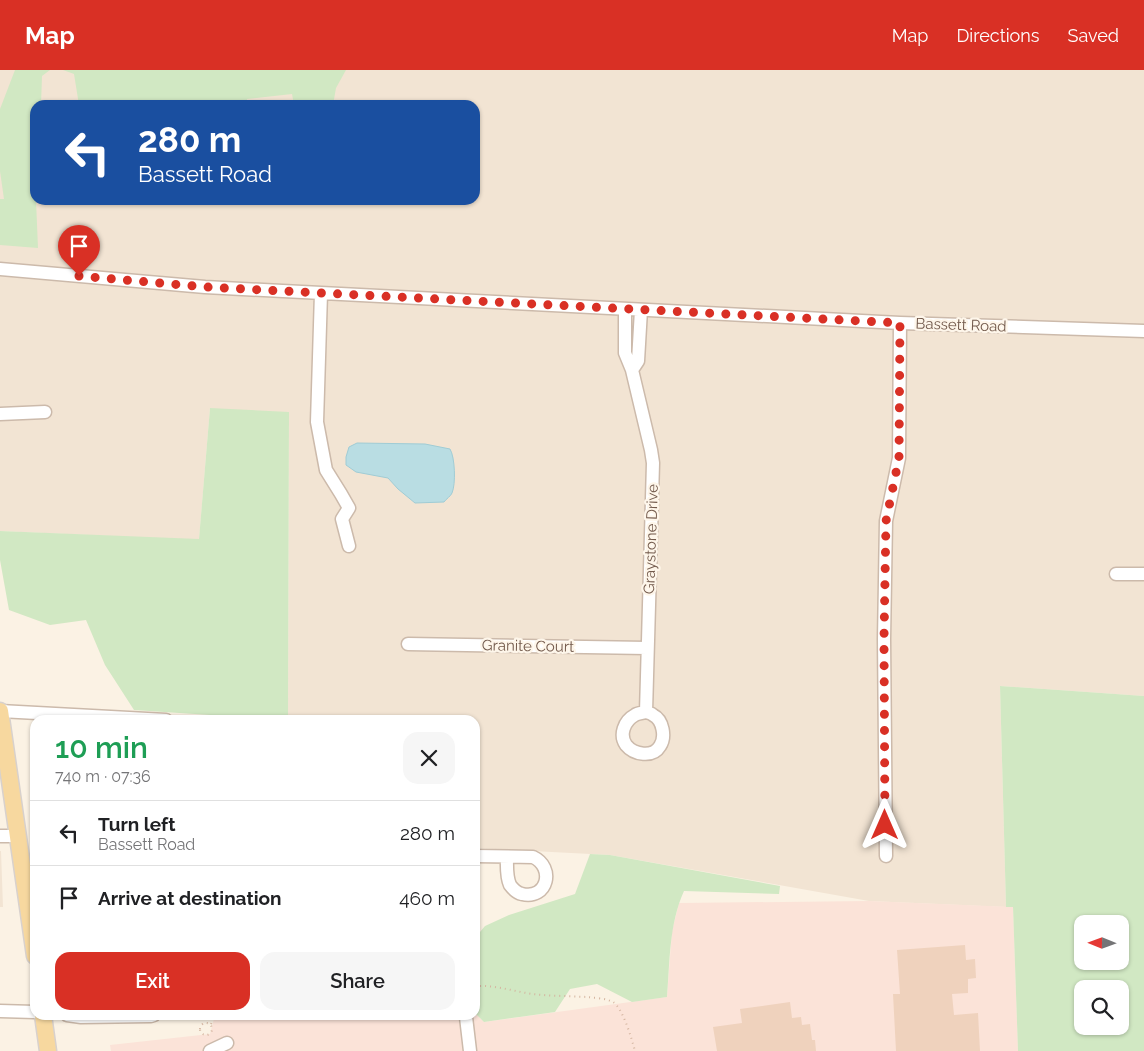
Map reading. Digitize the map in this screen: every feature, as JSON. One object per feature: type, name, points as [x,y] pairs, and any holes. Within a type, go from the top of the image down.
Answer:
[{"type":"main road","points":[[0,711],[17,836],[30,911]]},
{"type":"main road","points":[[44,1020],[48,1051]]},
{"type":"street","name":"Bassett Road","points":[[0,269],[206,287],[900,323],[1144,331]]},
{"type":"street","points":[[321,293],[317,422],[326,470],[349,508],[342,519],[349,546]]},
{"type":"street","name":"Graystone Drive","points":[[625,309],[625,353],[632,370],[653,463],[646,712]]},
{"type":"street","name":"Graystone Drive","points":[[632,370],[638,361],[641,310]]},
{"type":"street","points":[[886,856],[884,639],[886,521],[899,458],[900,323]]},
{"type":"street","points":[[0,414],[45,412]]},
{"type":"street","points":[[1116,574],[1144,574]]},
{"type":"street","name":"Granite Court","points":[[408,644],[647,648]]},
{"type":"street","points":[[0,711],[39,715]]},
{"type":"street","points":[[0,836],[17,836]]},
{"type":"street","points":[[480,856],[507,857]]},
{"type":"street","points":[[0,1011],[30,1012]]},
{"type":"street","points":[[466,1020],[470,1051]]},
{"type":"street","points":[[210,1051],[227,1043]]},
{"type":"path","points":[[480,986],[500,987],[533,994],[599,998],[614,1003],[621,1012],[636,1051]]},
{"type":"path","points":[[211,1025],[202,1024],[200,1030],[202,1034],[210,1034],[213,1020]]},
{"type":"shaded area","points":[[0,70],[1144,70],[1144,696],[1000,686],[1006,907],[869,901],[610,855],[480,848],[480,715],[288,715],[289,426],[210,408],[199,540],[0,531]]},
{"type":"shaded area","points":[[1,851],[3,907],[0,907]]},
{"type":"shaded area","points":[[869,901],[1013,907],[1018,1051],[111,1051],[110,1045],[210,1034],[214,1020],[480,1020],[480,1018],[484,1022],[667,997],[672,931],[679,903]]},
{"type":"green space","points":[[15,70],[50,70],[42,76],[41,100],[30,100],[30,205],[36,205],[38,248],[0,245],[0,199],[4,199],[0,171],[0,109]]},
{"type":"green space","points":[[63,70],[346,70],[336,88],[334,100],[293,100],[292,94],[247,100],[78,100],[74,74]]},
{"type":"green space","points":[[210,408],[289,412],[288,715],[211,715],[134,710],[105,665],[86,620],[50,625],[9,610],[0,560],[0,531],[199,539]]},
{"type":"green space","points":[[1000,686],[1144,696],[1144,1051],[1018,1051],[1013,907],[1006,907]]},
{"type":"green space","points":[[590,854],[610,855],[780,886],[779,894],[684,891],[675,916],[667,997],[632,1002],[597,984],[570,989],[555,1012],[484,1022],[480,1018],[480,932],[485,926],[509,915],[575,894]]},
{"type":"water","points":[[357,443],[425,444],[450,449],[454,471],[454,483],[451,494],[444,502],[415,503],[388,478],[356,472],[346,465],[346,457],[349,447]]},
{"type":"building","points":[[965,945],[966,960],[975,959],[976,978],[968,979],[968,993],[952,994],[954,1015],[978,1013],[980,1051],[896,1051],[893,994],[900,994],[897,950]]},
{"type":"building","points":[[790,1002],[792,1018],[801,1017],[802,1025],[810,1024],[812,1040],[815,1040],[816,1051],[717,1051],[713,1027],[742,1023],[740,1009]]},
{"type":"route","points":[[79,276],[206,287],[900,323],[899,458],[886,521],[884,639],[885,825]]}]
